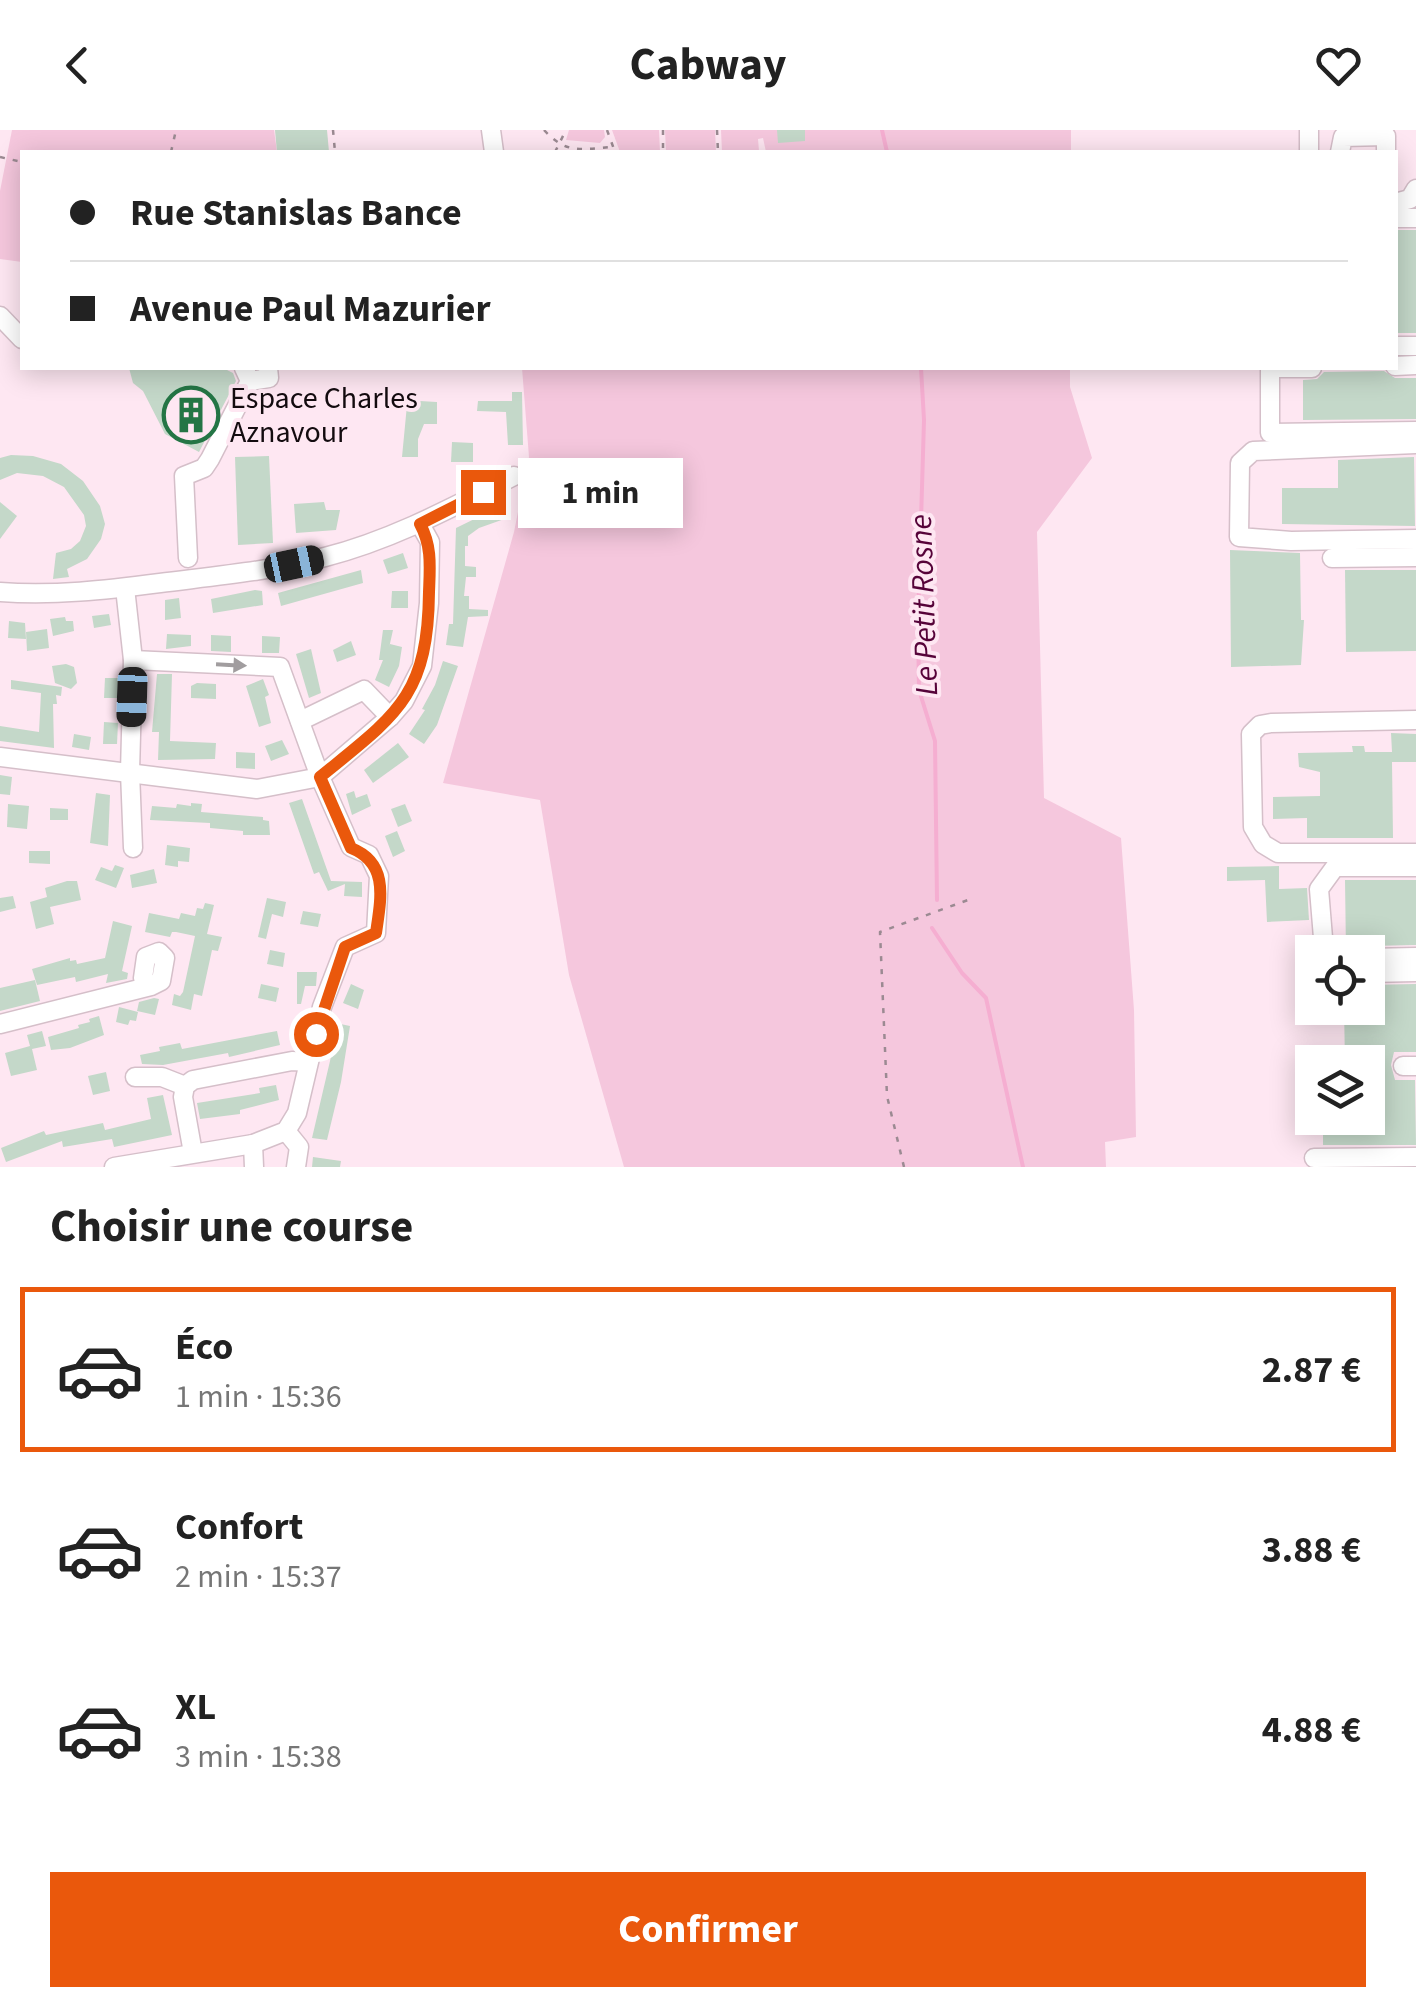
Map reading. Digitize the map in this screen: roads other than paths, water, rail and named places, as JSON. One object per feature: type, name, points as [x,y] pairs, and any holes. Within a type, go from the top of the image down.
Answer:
[{"type":"street","points":[[1340,150],[1343,136],[1386,136],[1386,150]]},
{"type":"street","points":[[0,316],[20,338]]},
{"type":"street","points":[[188,558],[184,476],[204,468],[210,459],[244,372],[269,378],[268,370]]},
{"type":"street","points":[[1270,370],[1270,433],[1416,431]]},
{"type":"street","points":[[1416,444],[1252,451],[1240,462],[1240,538],[1416,540]]},
{"type":"street","points":[[0,592],[41,595],[124,588],[260,570],[327,556],[420,524],[514,476]]},
{"type":"street","points":[[0,757],[257,789],[320,777],[390,718],[414,684],[426,646],[430,542],[420,524]]},
{"type":"street","points":[[1332,558],[1416,557]]},
{"type":"street","points":[[124,588],[133,660],[133,848]]},
{"type":"street","points":[[114,1167],[254,1144],[286,1131],[297,1114],[322,1007],[345,947],[376,933],[380,876],[369,855],[351,848],[280,667],[133,660]]},
{"type":"street","points":[[300,721],[364,690],[390,718]]},
{"type":"street","points":[[1416,720],[1272,723],[1260,725],[1251,734],[1253,827],[1263,844],[1278,853],[1416,853]]},
{"type":"street","points":[[1323,935],[1318,889],[1335,867],[1416,867]]},
{"type":"street","points":[[1385,958],[1416,957]]},
{"type":"street","points":[[1385,973],[1416,972]]},
{"type":"street","points":[[0,1024],[151,986]]},
{"type":"street","points":[[193,1153],[183,1097],[185,1086],[194,1080],[292,1061],[308,1062]]},
{"type":"street","points":[[135,1078],[162,1077],[185,1086]]},
{"type":"street","points":[[286,1131],[299,1147],[296,1167]]},
{"type":"street","points":[[254,1144],[254,1167]]},
{"type":"street","points":[[1314,1158],[1416,1158]]},
{"type":"waterway","name":"Le Petit Rosne","points":[[882,130],[887,150]]},
{"type":"waterway","name":"Le Petit Rosne","points":[[921,370],[924,420],[919,690],[935,741],[937,900]]},
{"type":"waterway","name":"Le Petit Rosne","points":[[932,928],[962,973],[986,998],[1023,1167]]},
{"type":"place","name":"Espace Charles Aznavour","points":[[191,415]]}]
